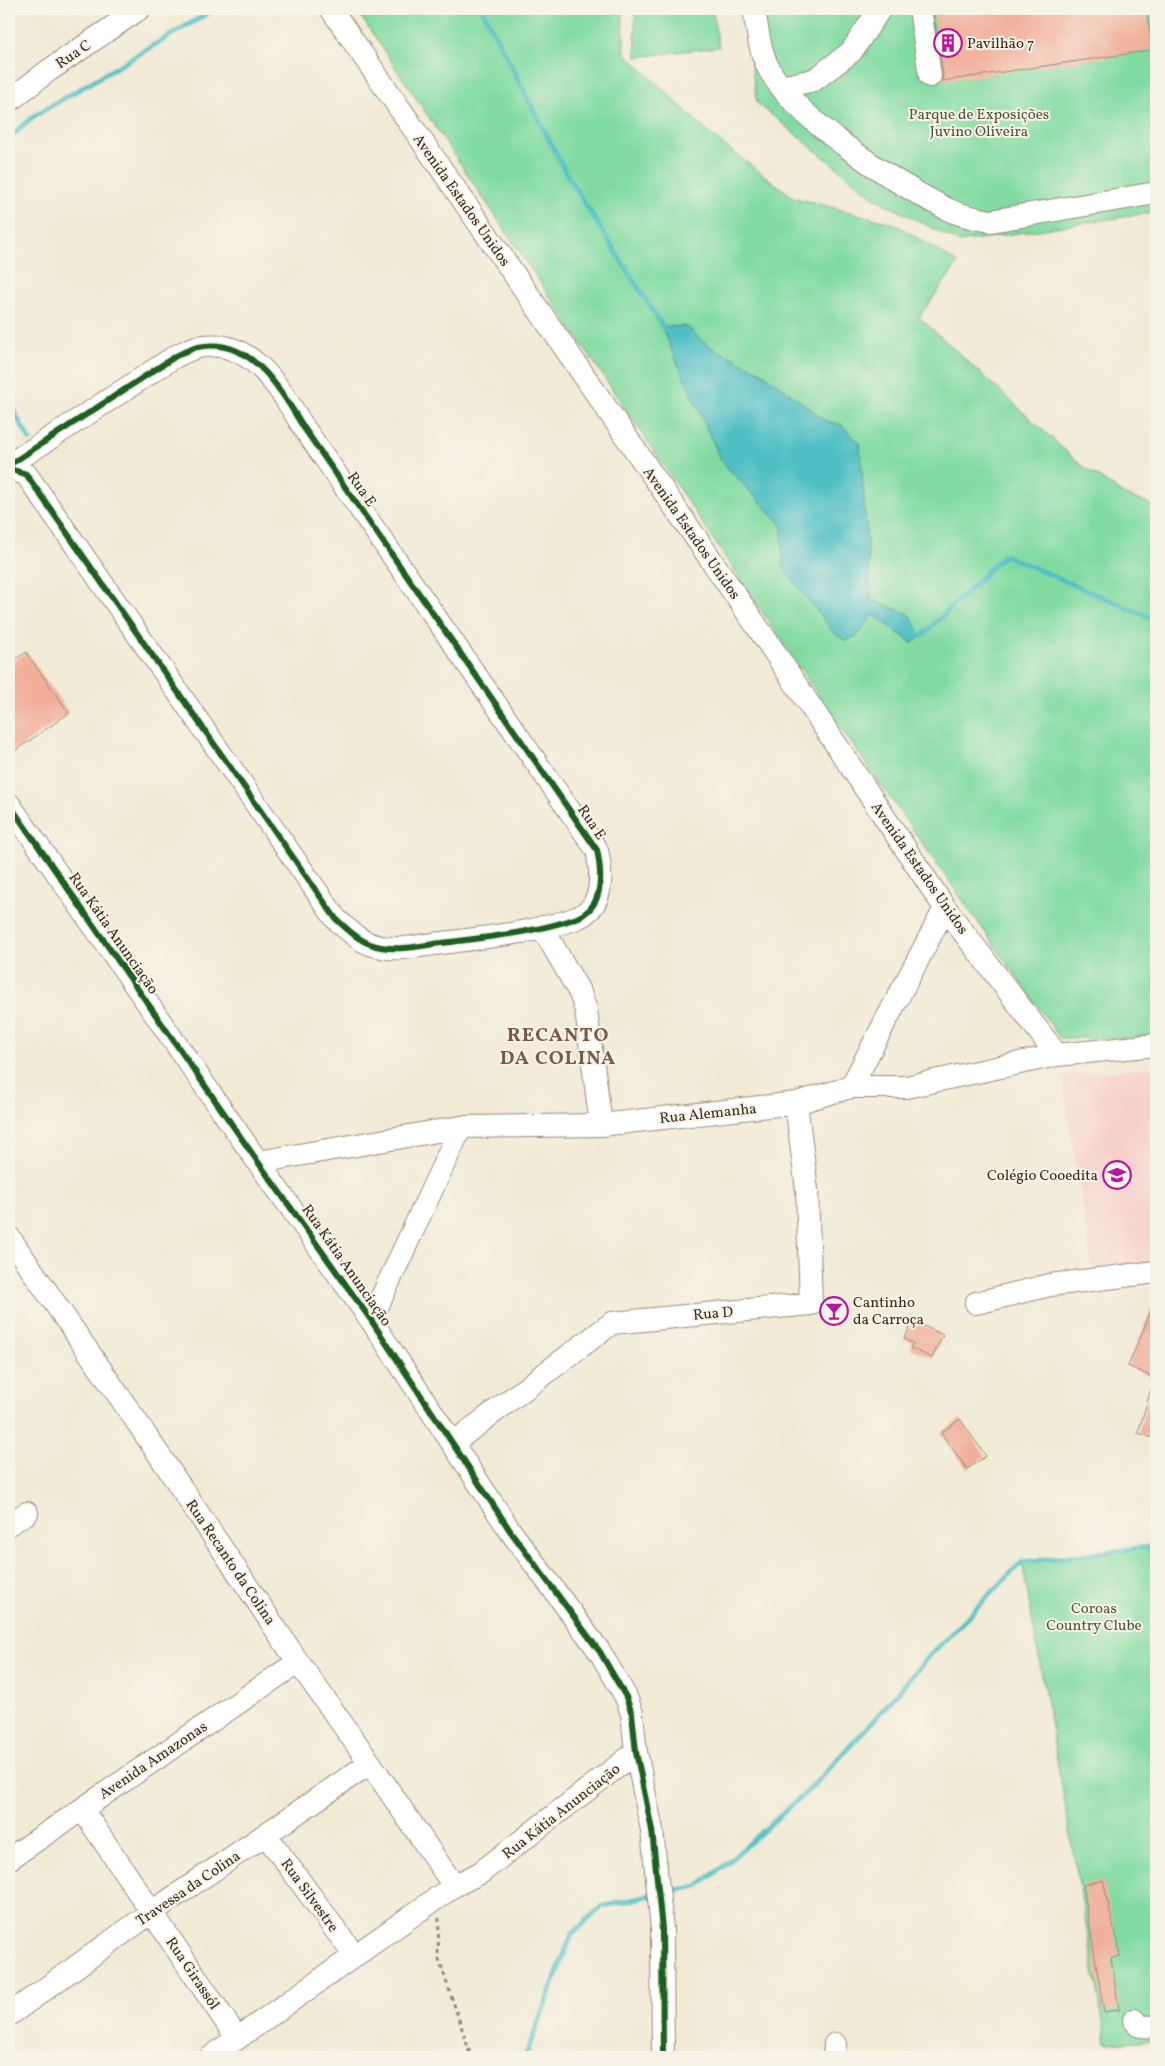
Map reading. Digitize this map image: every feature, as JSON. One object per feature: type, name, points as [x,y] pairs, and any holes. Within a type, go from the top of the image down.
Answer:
[{"type":"street","name":"Rua C","points":[[9,101],[40,76],[139,9]]},
{"type":"street","name":"Avenida Estados Unidos","points":[[331,9],[772,649],[946,908],[1056,1055]]},
{"type":"street","points":[[754,9],[760,43],[767,64],[781,87],[800,108],[858,155],[948,210],[968,217],[991,221],[1156,193]]},
{"type":"street","points":[[781,87],[814,80],[851,52],[880,9]]},
{"type":"street","points":[[920,9],[930,76]]},
{"type":"street","name":"Rua E","points":[[9,465],[176,356],[196,347],[216,345],[231,347],[245,354],[281,391],[304,428],[597,850],[601,868],[600,883],[591,908],[580,917],[542,927],[419,946],[383,948],[369,944],[353,935],[336,920],[26,474],[9,469]]},
{"type":"street","name":"Rua Kátia Anunciação","points":[[11,813],[371,1320],[511,1532],[600,1652],[626,1697],[633,1723],[636,1752],[480,1873],[447,1891],[211,2057]]},
{"type":"street","points":[[851,1087],[946,908]]},
{"type":"street","points":[[542,927],[580,993],[586,1010],[601,1125]]},
{"type":"street","name":"Rua Alemanha","points":[[258,1162],[461,1127],[601,1125],[796,1103],[851,1087],[906,1087],[1056,1055],[1156,1045]]},
{"type":"street","name":"Rua D","points":[[453,1443],[612,1323],[811,1304],[807,1190],[796,1103]]},
{"type":"street","points":[[371,1320],[461,1127]]},
{"type":"street","name":"Rua Recanto da Colina","points":[[9,1237],[137,1422],[298,1662],[370,1763],[447,1891]]},
{"type":"street","points":[[976,1303],[1050,1285],[1156,1272]]},
{"type":"street","name":"Avenida Amazonas","points":[[9,1859],[298,1662]]},
{"type":"street","points":[[636,1752],[652,1830],[662,1929],[663,2057]]},
{"type":"street","name":"Travessa da Colina","points":[[9,2015],[152,1912],[370,1763]]},
{"type":"street","name":"Rua Girassól","points":[[82,1809],[237,2038]]},
{"type":"street","name":"Rua Silvestre","points":[[266,1835],[354,1955]]},
{"type":"street","points":[[1134,2020],[1140,2026],[1156,2027]]},
{"type":"path","points":[[447,1891],[438,1956],[469,2050],[469,2057]]},
{"type":"shaded area","name":"Colégio Cooedita","points":[[1156,1067],[1156,1273],[1094,1282],[1062,1076]]},
{"type":"green space","points":[[356,9],[622,9],[625,53],[712,136],[793,197],[895,224],[958,263],[919,317],[1080,464],[1123,494],[1156,507],[1156,1035],[1128,1038],[1060,1038],[835,720]],"holes":[[[662,326],[687,327],[707,345],[763,373],[826,421],[842,425],[860,444],[871,600],[909,614],[912,643],[873,614],[858,635],[835,634],[784,567],[782,525],[722,462]]]},
{"type":"green space","points":[[635,9],[712,9],[719,47],[636,57]]},
{"type":"green space","name":"Parque de Exposições Juvino Oliveira","points":[[743,9],[1156,9],[1156,212],[959,242],[876,199],[757,103]]},
{"type":"green space","name":"Coroas Country Clube","points":[[1156,1546],[1156,2040],[1107,2043],[1022,1562]]},
{"type":"water","points":[[661,326],[687,327],[707,345],[763,373],[826,421],[842,425],[860,444],[871,600],[909,614],[922,636],[912,643],[873,614],[858,635],[846,641],[835,634],[783,567],[782,525],[722,462]]},
{"type":"building","points":[[933,9],[1146,9],[1153,50],[942,81],[943,74]]},
{"type":"building","points":[[26,652],[69,713],[9,755],[9,664]]},
{"type":"building","points":[[1156,1299],[1156,1379],[1128,1366]]},
{"type":"building","points":[[913,1321],[943,1335],[932,1358],[910,1348],[913,1343],[904,1339]]},
{"type":"building","points":[[1153,1382],[1156,1383],[1156,1439],[1138,1433]]},
{"type":"building","points":[[960,1419],[986,1456],[967,1469],[941,1433]]},
{"type":"building","points":[[1103,1880],[1120,1956],[1111,1958],[1119,2010],[1104,2012],[1083,1885]]},
{"type":"waterway","points":[[9,138],[34,116],[215,9]]},
{"type":"waterway","points":[[482,9],[567,175],[665,330]]},
{"type":"waterway","points":[[9,403],[30,440]]},
{"type":"waterway","points":[[917,634],[922,636],[1004,555],[1156,620]]},
{"type":"waterway","points":[[663,1893],[698,1886],[725,1865],[811,1788],[931,1654],[1022,1562],[1156,1546]]},
{"type":"waterway","points":[[525,2057],[572,1934],[601,1907],[652,1895]]},
{"type":"cycle path","points":[[9,465],[176,356],[193,348],[217,346],[234,350],[249,358],[262,369],[285,397],[304,428],[597,850],[600,865],[600,881],[598,896],[590,909],[577,918],[544,927],[510,934],[412,947],[388,948],[374,945],[351,933],[336,919],[26,474],[9,469]]},
{"type":"cycle path","points":[[9,804],[258,1162],[371,1320],[511,1532],[600,1652],[626,1697],[632,1714],[636,1752],[652,1830],[662,1929],[663,2057]]},
{"type":"place","name":"Pavilhão 7","points":[[948,43]]},
{"type":"place","name":"Colégio Cooedita","points":[[1117,1175]]},
{"type":"place","name":"Cantinho da Carroça","points":[[834,1311]]},
{"type":"district","name":"RECANTO DA COLINA","points":[[558,1046]]}]
